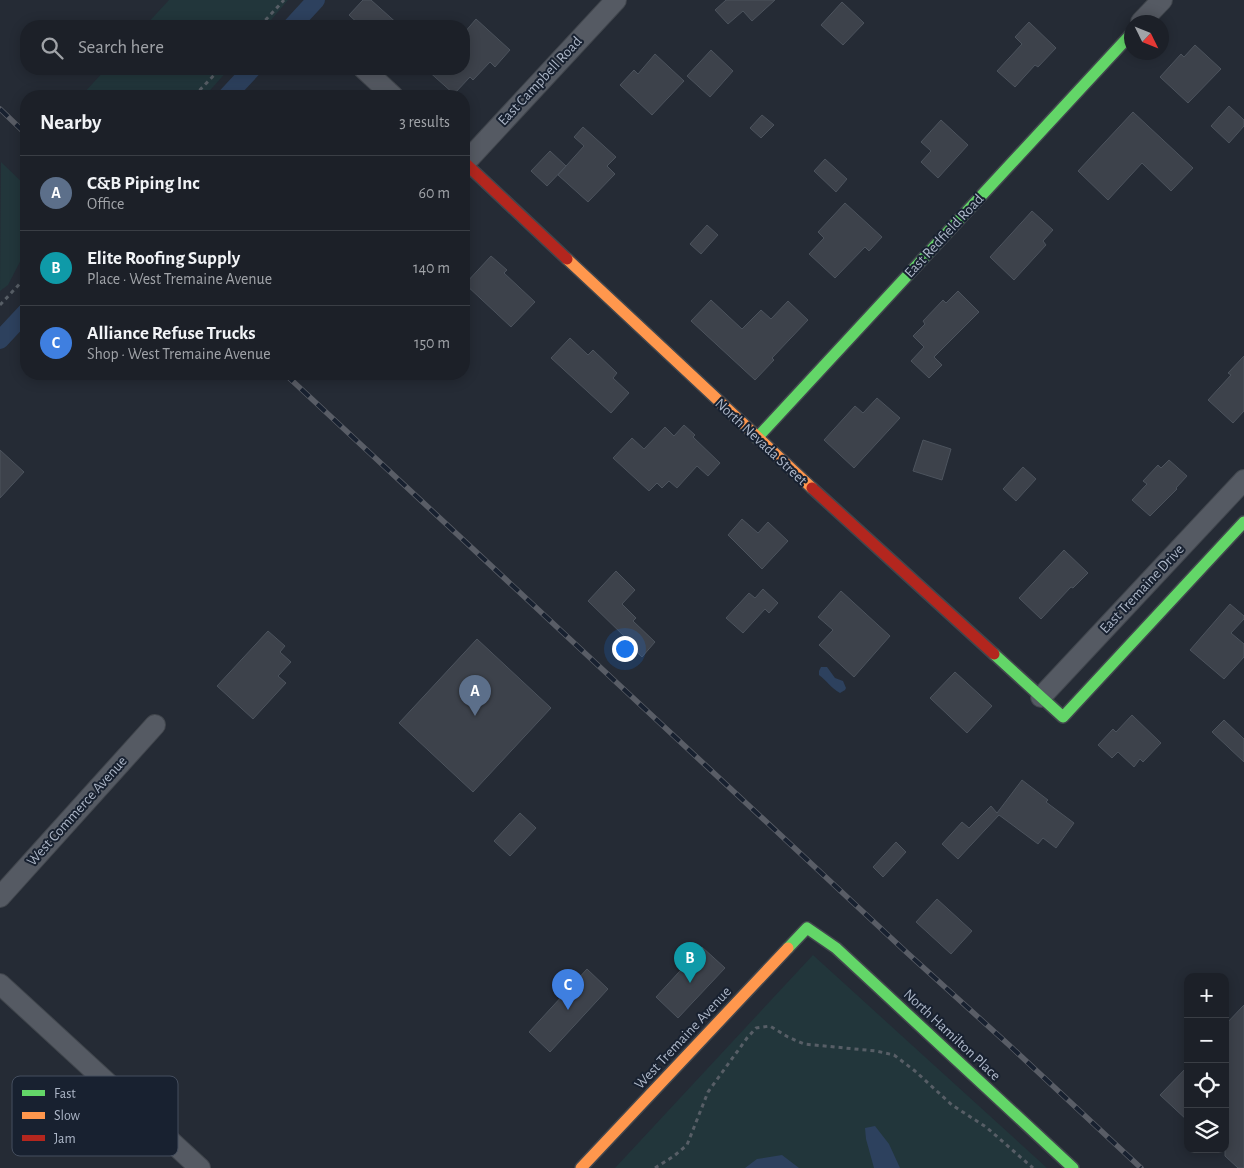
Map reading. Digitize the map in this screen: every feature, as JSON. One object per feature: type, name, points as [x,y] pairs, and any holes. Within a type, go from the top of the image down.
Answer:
[{"type":"street","name":"East Campbell Road","points":[[470,156],[616,0]]},
{"type":"street","points":[[1148,15],[1162,0]]},
{"type":"street","name":"East Redfield Road","points":[[757,438],[1124,42]]},
{"type":"street","points":[[370,75],[387,90]]},
{"type":"street","name":"North Nevada Street","points":[[470,168],[757,438],[1063,717]]},
{"type":"street","name":"East Tremaine Drive","points":[[1041,697],[1244,480]]},
{"type":"street","name":"East Tremaine Drive","points":[[1063,717],[1244,522]]},
{"type":"street","name":"West Commerce Avenue","points":[[0,898],[154,725]]},
{"type":"street","name":"West Tremaine Avenue","points":[[582,1168],[807,928]]},
{"type":"street","name":"North Hamilton Place","points":[[807,928],[836,948],[1073,1168]]},
{"type":"street","points":[[0,984],[100,1076]]},
{"type":"street","points":[[178,1148],[200,1168]]},
{"type":"path","points":[[266,20],[284,0]]},
{"type":"path","points":[[200,90],[214,75]]},
{"type":"path","points":[[0,305],[20,283]]},
{"type":"path","points":[[655,1168],[687,1145],[708,1092],[756,1028],[770,1026],[804,1044],[867,1050],[894,1055],[915,1071],[952,1105],[986,1127],[1033,1168]]},
{"type":"green space","points":[[169,0],[288,0],[271,20],[151,20]]},
{"type":"green space","points":[[100,75],[224,75],[210,90],[87,90]]},
{"type":"green space","points":[[1,162],[20,180],[20,262],[8,285],[0,291]]},
{"type":"green space","points":[[813,955],[1047,1168],[615,1168]]},
{"type":"water","points":[[821,667],[827,667],[835,678],[843,681],[845,690],[840,693],[819,675]]},
{"type":"water","points":[[875,1126],[889,1144],[900,1168],[874,1168],[865,1128]]},
{"type":"water","points":[[782,1155],[799,1168],[745,1168],[757,1159]]},
{"type":"building","points":[[363,0],[371,0],[393,20],[354,20],[349,15]]},
{"type":"building","points":[[726,0],[775,0],[752,21],[743,11],[728,24],[715,10]]},
{"type":"building","points":[[842,2],[864,23],[843,45],[821,25]]},
{"type":"building","points":[[476,19],[510,50],[495,67],[490,62],[473,80],[470,77],[458,90],[450,90],[433,75],[470,75],[470,26]]},
{"type":"building","points":[[1029,22],[1056,48],[1038,67],[1035,65],[1015,87],[997,71],[1022,44],[1015,37]]},
{"type":"building","points":[[1195,45],[1221,69],[1188,103],[1160,77],[1181,54],[1184,57]]},
{"type":"building","points":[[711,50],[733,71],[710,97],[687,76]]},
{"type":"building","points":[[655,54],[684,81],[652,115],[620,85],[634,70],[638,74]]},
{"type":"building","points":[[1229,106],[1244,120],[1244,126],[1229,143],[1211,126]]},
{"type":"building","points":[[1133,112],[1193,168],[1171,191],[1142,163],[1108,200],[1078,171]]},
{"type":"building","points":[[762,115],[774,125],[761,138],[750,128]]},
{"type":"building","points":[[941,120],[968,145],[938,178],[921,162],[931,151],[921,142]]},
{"type":"building","points":[[583,127],[616,157],[607,166],[615,174],[588,202],[558,175],[584,146],[574,137]]},
{"type":"building","points":[[550,151],[566,166],[547,186],[531,171]]},
{"type":"building","points":[[825,159],[847,179],[836,192],[814,171]]},
{"type":"building","points":[[845,203],[882,237],[869,251],[865,247],[835,278],[809,254],[824,238],[818,232]]},
{"type":"building","points":[[1032,211],[1053,230],[1043,241],[1046,245],[1014,280],[990,257]]},
{"type":"building","points":[[707,225],[718,235],[701,254],[690,244]]},
{"type":"building","points":[[491,256],[507,270],[504,273],[535,302],[511,327],[470,289],[470,279]]},
{"type":"building","points":[[958,291],[979,312],[934,357],[942,365],[929,378],[911,361],[924,347],[913,336],[925,324],[923,321],[943,300],[946,303]]},
{"type":"building","points":[[711,300],[742,329],[761,310],[771,319],[788,301],[808,320],[772,358],[774,360],[755,380],[691,321]]},
{"type":"building","points":[[570,338],[588,355],[593,350],[617,373],[613,378],[629,393],[611,413],[551,358]]},
{"type":"building","points":[[1244,356],[1244,411],[1233,423],[1208,400],[1231,375],[1228,373]]},
{"type":"building","points":[[877,398],[900,418],[854,468],[824,440],[855,406],[863,413]]},
{"type":"building","points":[[684,425],[695,435],[693,437],[720,463],[708,476],[697,466],[677,488],[669,481],[662,488],[657,483],[649,491],[613,458],[632,438],[644,449],[665,427],[674,436]]},
{"type":"building","points":[[923,440],[951,449],[942,480],[913,471]]},
{"type":"building","points":[[0,450],[24,472],[0,498]]},
{"type":"building","points":[[1169,460],[1187,476],[1150,516],[1132,500],[1147,484],[1143,481],[1158,465],[1161,468]]},
{"type":"building","points":[[1023,467],[1036,479],[1016,501],[1003,489]]},
{"type":"building","points":[[742,519],[758,533],[768,522],[788,541],[762,569],[728,535]]},
{"type":"building","points":[[1064,550],[1088,573],[1073,588],[1071,587],[1041,619],[1019,598]]},
{"type":"building","points":[[616,571],[635,590],[622,604],[636,618],[633,621],[655,642],[642,657],[625,641],[627,639],[588,601]]},
{"type":"building","points":[[763,589],[778,603],[769,613],[765,609],[743,633],[726,618],[749,593],[755,598]]},
{"type":"building","points":[[841,591],[890,636],[854,677],[819,645],[833,630],[818,617]]},
{"type":"building","points":[[1230,604],[1244,616],[1244,619],[1231,633],[1244,644],[1244,657],[1224,679],[1190,650]]},
{"type":"building","points":[[268,631],[285,646],[280,652],[291,662],[278,676],[286,683],[253,719],[217,686]]},
{"type":"building","points":[[477,639],[551,708],[473,792],[399,723]]},
{"type":"building","points":[[955,672],[992,706],[967,733],[930,698]]},
{"type":"building","points":[[1132,715],[1161,743],[1143,762],[1140,759],[1134,767],[1118,752],[1112,758],[1098,745],[1113,729],[1116,732]]},
{"type":"building","points":[[1224,720],[1244,739],[1244,762],[1212,732]]},
{"type":"building","points":[[1022,780],[1048,800],[1046,802],[1074,823],[1056,848],[1043,838],[1038,844],[999,815],[958,859],[942,844],[962,822],[969,828],[991,806],[997,813]]},
{"type":"building","points":[[520,813],[536,828],[510,856],[494,841]]},
{"type":"building","points":[[896,842],[906,852],[883,877],[873,867]]},
{"type":"building","points":[[937,899],[972,931],[951,954],[916,922]]},
{"type":"building","points":[[702,947],[725,968],[678,1018],[656,997]]},
{"type":"building","points":[[587,969],[608,989],[550,1052],[529,1032]]},
{"type":"building","points":[[1244,1005],[1244,1168],[1238,1168],[1225,1156],[1225,1153],[1229,1153],[1229,1021]]},
{"type":"building","points":[[1184,1070],[1184,1117],[1160,1095]]},
{"type":"waterway","points":[[298,20],[316,0]]},
{"type":"waterway","points":[[233,90],[246,75]]},
{"type":"waterway","points":[[0,340],[20,318]]},
{"type":"railway","points":[[0,109],[20,128]]},
{"type":"railway","points":[[291,380],[1141,1168]]},
{"type":"traffic: fast","points":[[757,438],[1124,42]]},
{"type":"traffic: fast","points":[[994,654],[1063,717],[1244,522]]},
{"type":"traffic: fast","points":[[788,948],[807,928],[836,948],[1073,1168]]},
{"type":"traffic: slow","points":[[567,259],[812,488]]},
{"type":"traffic: slow","points":[[581,1168],[788,948]]},
{"type":"traffic: jam","points":[[470,168],[567,259]]},
{"type":"traffic: jam","points":[[812,488],[994,654]]},
{"type":"place","name":"C&B Piping Inc","points":[[475,716]]},
{"type":"place","name":"Elite Roofing Supply","points":[[690,983]]},
{"type":"place","name":"Alliance Refuse Trucks","points":[[568,1010]]}]
